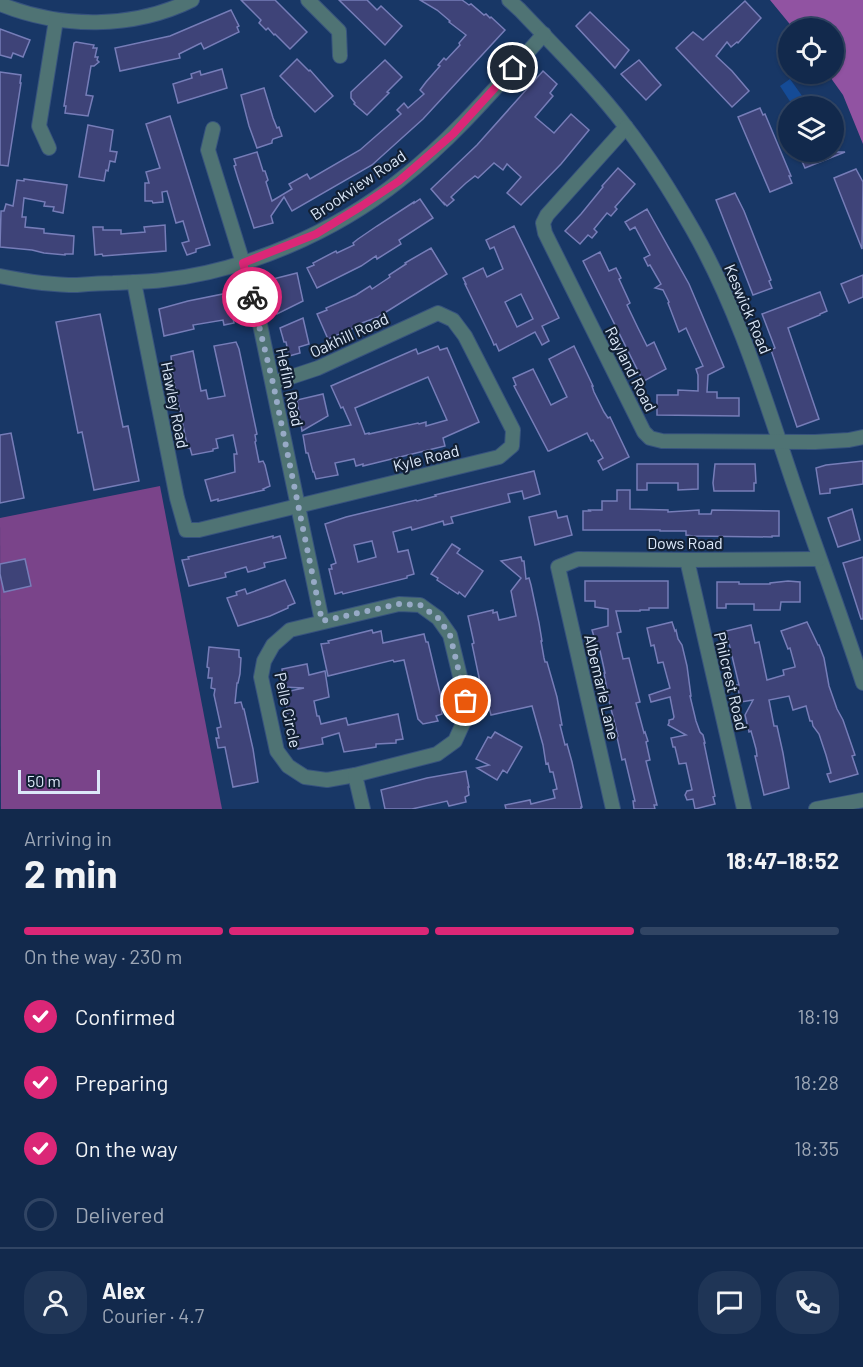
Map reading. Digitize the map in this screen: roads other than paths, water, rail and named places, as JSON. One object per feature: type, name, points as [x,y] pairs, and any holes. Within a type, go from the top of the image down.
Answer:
[{"type":"street","points":[[0,4],[33,15],[83,23],[117,22],[149,16],[174,4],[192,0]]},
{"type":"street","points":[[308,0],[339,31],[340,56]]},
{"type":"street","name":"Keswick Road","points":[[509,0],[584,77],[626,127],[694,231],[737,319],[757,372],[862,680]]},
{"type":"street","points":[[49,148],[39,126],[56,20]]},
{"type":"street","name":"Brookview Road","points":[[0,276],[75,285],[164,280],[243,263],[316,234],[399,181],[453,134],[544,34]]},
{"type":"street","name":"Rayland Road","points":[[626,127],[547,215],[543,223],[544,233],[644,432],[650,438],[662,441],[815,442],[863,437]]},
{"type":"street","name":"Heflin Road","points":[[213,129],[208,150],[258,315],[322,621]]},
{"type":"street","name":"Hawley Road","points":[[134,282],[177,498],[186,530],[190,530]]},
{"type":"street","name":"Oakhill Road","points":[[273,383],[318,368],[438,313]]},
{"type":"street","name":"Kyle Road","points":[[190,530],[199,530],[499,457],[512,446],[513,430],[465,336],[453,320],[438,313]]},
{"type":"street","name":"Dows Road","points":[[559,572],[558,567],[578,559],[687,561],[819,559]]},
{"type":"street","name":"Philcrest Road","points":[[687,561],[744,809]]},
{"type":"street","name":"Albemarle Lane","points":[[559,572],[613,809]]},
{"type":"street","name":"Pelle Circle","points":[[399,604],[420,605],[438,618],[450,635],[466,701],[465,719],[455,741],[437,754],[355,775],[327,780],[305,777],[288,766],[277,752],[261,677],[264,661],[273,645],[290,630],[399,604]]},
{"type":"street","points":[[355,775],[363,809]]},
{"type":"street","points":[[816,809],[863,800]]},
{"type":"water","points":[[794,84],[802,96],[786,96],[780,86]]}]
